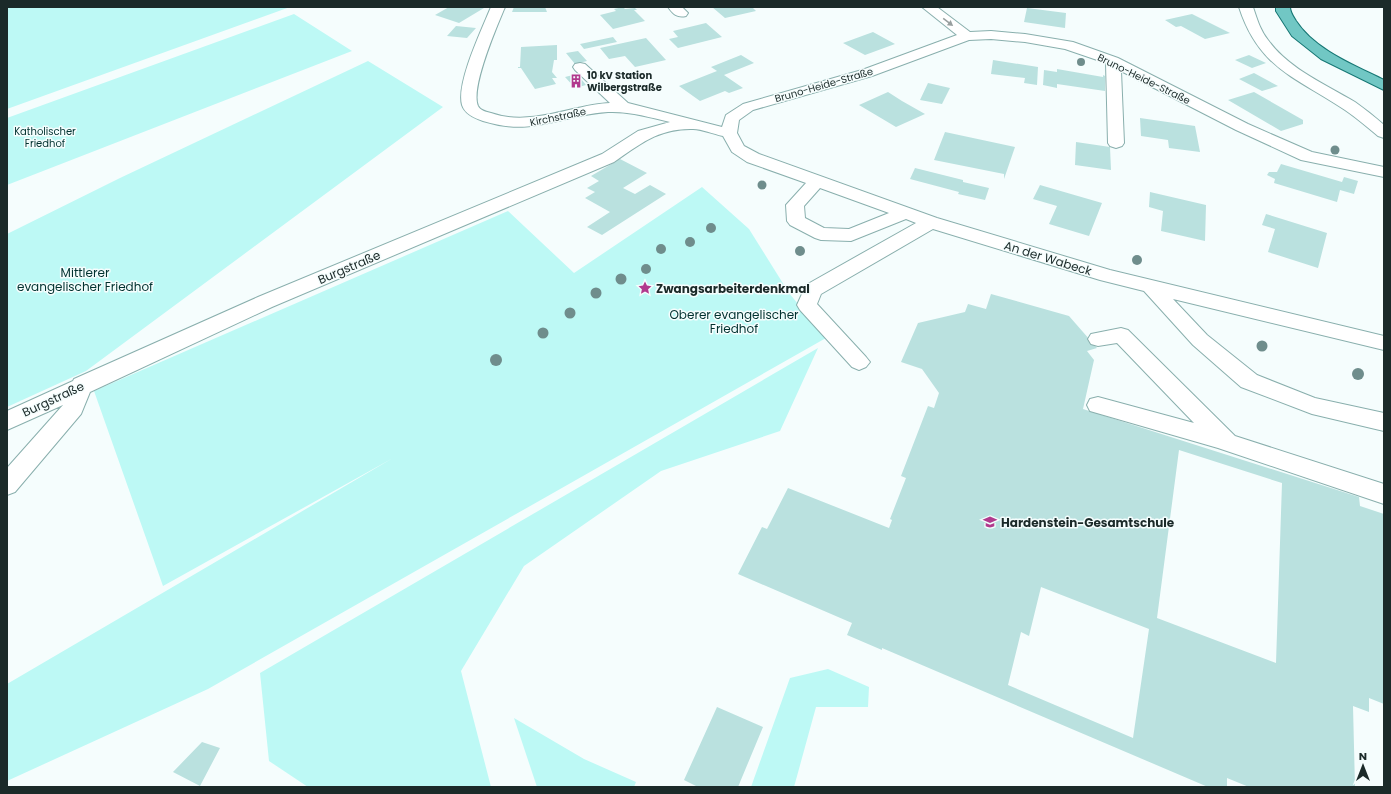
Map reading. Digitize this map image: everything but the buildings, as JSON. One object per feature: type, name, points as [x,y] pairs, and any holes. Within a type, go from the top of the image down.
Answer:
[{"type":"main road","points":[[1283,7],[1283,10],[1297,33],[1326,56],[1384,86]]},
{"type":"street","name":"Kirchstraße","points":[[498,7],[472,78],[468,103],[472,110],[490,119],[506,123],[524,124],[543,122],[596,109],[624,107],[729,134]]},
{"type":"street","points":[[929,7],[967,36]]},
{"type":"street","points":[[1246,7],[1249,23],[1255,33],[1273,56],[1286,68],[1351,107],[1384,133]]},
{"type":"street","name":"Bruno-Heide-Straße","points":[[729,134],[732,118],[748,107],[867,73],[967,36],[1011,36],[1068,45],[1113,61],[1242,128],[1307,156],[1384,172]]},
{"type":"street","points":[[1113,61],[1116,143]]},
{"type":"street","points":[[580,66],[624,107]]},
{"type":"street","name":"Burgstraße","points":[[7,421],[82,385],[265,302],[608,158],[644,134],[662,128],[693,124]]},
{"type":"street","name":"An der Wabeck","points":[[729,134],[738,149],[753,158],[816,182],[931,222],[1151,288],[1384,343]]},
{"type":"street","points":[[816,182],[795,205],[796,222],[821,234],[851,235],[905,213]]},
{"type":"street","points":[[859,362],[808,305],[813,290],[931,222]]},
{"type":"street","points":[[1151,288],[1200,340],[1249,381],[1312,406],[1384,422]]},
{"type":"street","points":[[1098,339],[1121,336],[1227,442]]},
{"type":"street","points":[[7,485],[73,408],[82,385]]},
{"type":"street","points":[[1098,405],[1227,442],[1384,494]]},
{"type":"green space","points":[[7,7],[290,7],[7,109]]},
{"type":"green space","name":"Katholischer Friedhof","points":[[294,14],[352,51],[7,185],[7,118]]},
{"type":"green space","name":"Mittlerer evangelischer Friedhof","points":[[368,61],[443,107],[86,371],[7,407],[7,234],[120,178]]},
{"type":"green space","name":"Oberer evangelischer Friedhof","points":[[702,187],[749,229],[789,293],[826,338],[208,689],[7,781],[7,684],[393,458],[163,586],[94,391],[508,211],[574,273]]},
{"type":"green space","points":[[818,348],[780,431],[661,471],[524,566],[461,671],[491,787],[308,787],[269,761],[260,673]]},
{"type":"green space","points":[[828,669],[869,687],[868,707],[816,707],[794,787],[751,787],[790,678]]},
{"type":"green space","points":[[514,718],[584,759],[636,782],[634,787],[537,787]]},
{"type":"place","name":"10 kV Station Wilbergstraße","points":[[576,81]]},
{"type":"place","name":"Zwangsarbeiterdenkmal","points":[[645,288]]},
{"type":"place","name":"Hardenstein-Gesamtschule","points":[[990,522]]}]
